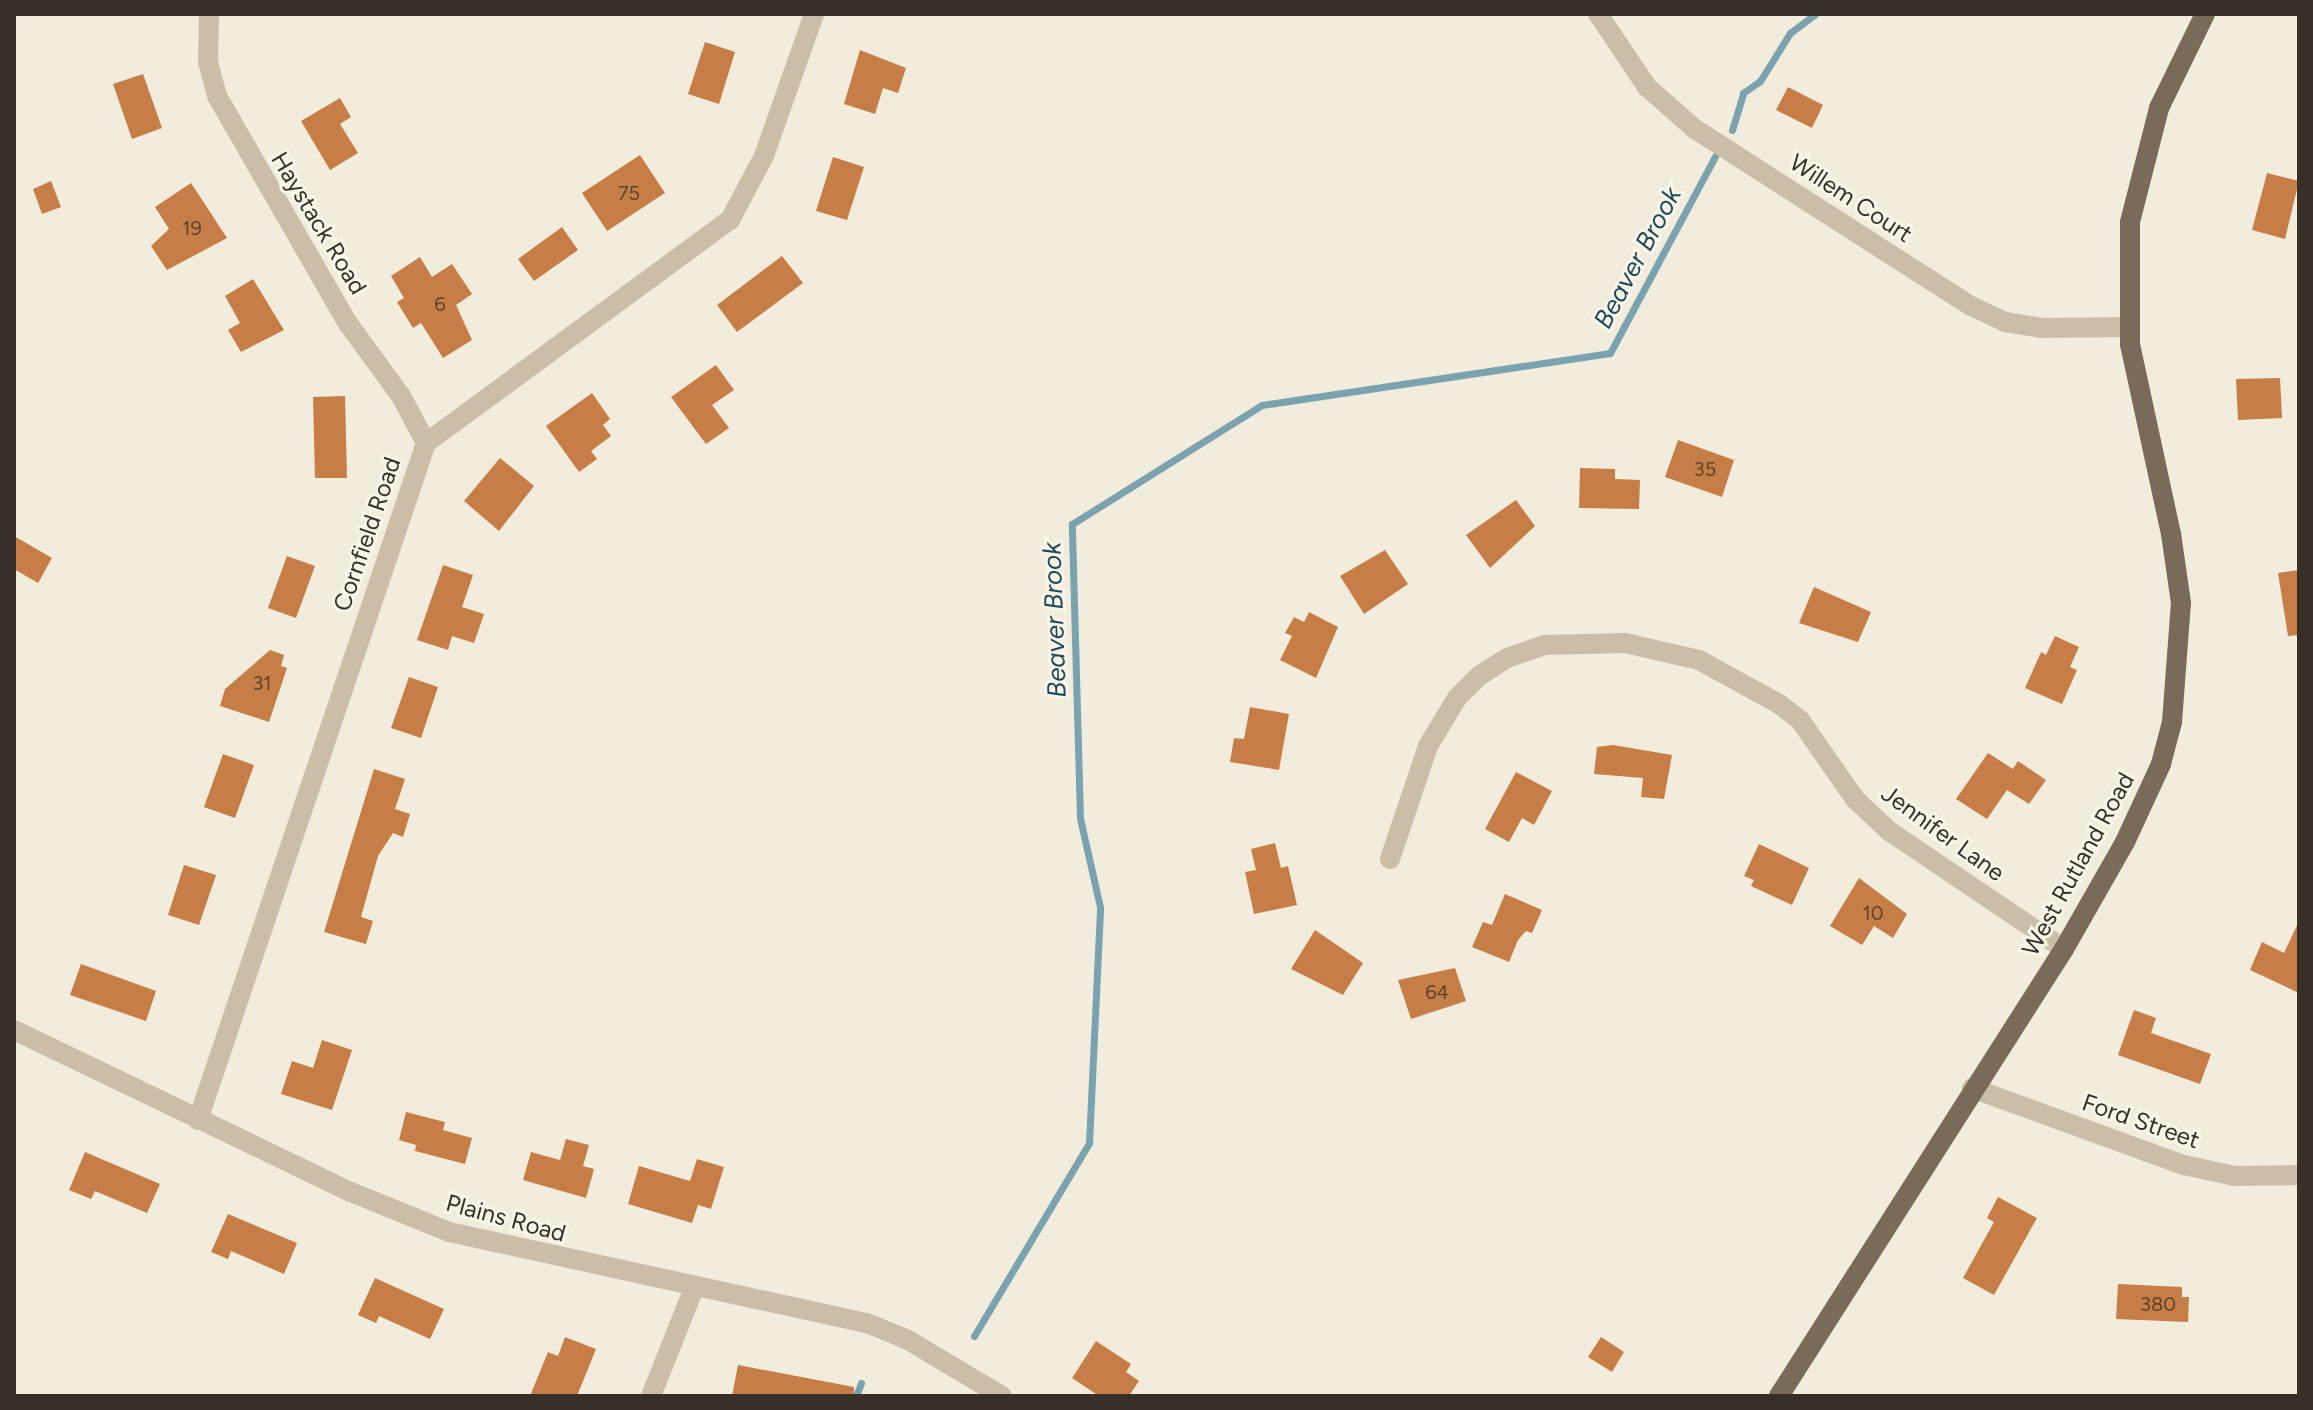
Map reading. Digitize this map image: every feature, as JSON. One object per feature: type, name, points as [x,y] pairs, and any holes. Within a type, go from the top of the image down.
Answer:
[{"type":"main road","name":"West Rutland Road","points":[[1779,1396],[1972,1088],[2064,949],[2125,842],[2161,764],[2179,664],[2181,603],[2171,534],[2129,327],[2130,222],[2146,149],[2176,70],[2205,14]]},
{"type":"street","name":"Haystack Road","points":[[209,14],[208,62],[217,96],[347,322],[401,396],[426,443]]},
{"type":"street","name":"Cornfield Road","points":[[198,1120],[426,443],[730,220],[764,156],[814,14]]},
{"type":"street","name":"Willem Court","points":[[1598,14],[1647,87],[1695,129],[1971,306],[2005,322],[2041,328],[2129,327]]},
{"type":"street","name":"Jennifer Lane","points":[[1390,859],[1428,746],[1452,705],[1479,676],[1507,658],[1544,645],[1625,643],[1699,660],[1779,704],[1800,720],[1855,799],[1889,831],[2064,949]]},
{"type":"street","name":"Plains Road","points":[[14,1030],[198,1120],[449,1232],[694,1288],[867,1323],[908,1340],[1002,1396]]},
{"type":"street","name":"Ford Street","points":[[1972,1088],[2184,1165],[2235,1176],[2299,1175]]},
{"type":"street","points":[[651,1396],[694,1288]]},
{"type":"building","points":[[705,42],[735,52],[719,104],[688,94]]},
{"type":"building","points":[[860,50],[906,68],[898,93],[883,88],[875,114],[844,104]]},
{"type":"building","points":[[143,74],[162,128],[132,139],[113,84]]},
{"type":"building","points":[[1788,87],[1823,105],[1812,128],[1776,110]]},
{"type":"building","points":[[340,98],[351,117],[340,124],[358,153],[330,170],[301,121]]},
{"type":"building","points":[[640,155],[665,193],[607,231],[582,193]]},
{"type":"building","points":[[833,157],[864,167],[847,220],[816,211]]},
{"type":"building","points":[[2267,173],[2299,181],[2285,239],[2252,230]]},
{"type":"building","points":[[51,181],[61,207],[42,214],[33,189]]},
{"type":"building","points":[[191,183],[227,238],[167,270],[151,246],[169,229],[155,207]]},
{"type":"building","points":[[562,227],[578,250],[534,281],[518,259]]},
{"type":"building","points":[[782,256],[803,283],[737,332],[717,305]]},
{"type":"building","points":[[420,257],[432,277],[452,264],[472,294],[456,305],[472,340],[443,358],[421,323],[413,328],[397,302],[404,298],[391,276]]},
{"type":"building","points":[[253,279],[284,330],[241,352],[228,330],[240,323],[225,296]]},
{"type":"building","points":[[716,365],[734,390],[712,405],[729,428],[706,444],[671,397]]},
{"type":"building","points":[[2280,378],[2282,418],[2238,420],[2236,379]]},
{"type":"building","points":[[592,393],[610,419],[603,425],[611,436],[591,451],[597,459],[579,472],[546,426]]},
{"type":"building","points":[[345,396],[347,478],[315,478],[313,397]]},
{"type":"building","points":[[1678,440],[1734,460],[1722,497],[1665,477]]},
{"type":"building","points":[[500,458],[534,486],[499,531],[464,501]]},
{"type":"building","points":[[1580,468],[1615,469],[1615,479],[1640,480],[1639,509],[1579,508]]},
{"type":"building","points":[[1516,500],[1535,526],[1490,568],[1466,535]]},
{"type":"building","points":[[14,536],[52,558],[38,583],[14,569]]},
{"type":"building","points":[[1385,550],[1408,584],[1364,614],[1340,576]]},
{"type":"building","points":[[287,556],[315,566],[296,618],[268,608]]},
{"type":"building","points":[[443,565],[473,575],[462,607],[484,614],[474,643],[452,636],[448,650],[417,640]]},
{"type":"building","points":[[2299,570],[2299,635],[2288,636],[2278,573]]},
{"type":"building","points":[[1814,587],[1871,612],[1858,642],[1799,623]]},
{"type":"building","points":[[1309,612],[1338,627],[1316,678],[1280,660],[1292,636],[1285,633],[1294,617],[1304,622]]},
{"type":"building","points":[[2055,636],[2079,647],[2070,667],[2077,670],[2062,704],[2025,688],[2041,652],[2046,655]]},
{"type":"building","points":[[270,650],[284,655],[281,666],[287,668],[269,722],[220,706],[225,689]]},
{"type":"building","points":[[409,677],[438,687],[421,738],[391,728]]},
{"type":"building","points":[[1250,707],[1289,714],[1279,770],[1230,762],[1234,738],[1244,739]]},
{"type":"building","points":[[1613,745],[1672,755],[1664,799],[1641,797],[1643,778],[1594,774],[1597,747]]},
{"type":"building","points":[[1988,753],[2013,769],[2018,761],[2046,780],[2029,804],[2007,790],[1987,819],[1956,799]]},
{"type":"building","points":[[223,754],[254,765],[235,818],[204,807]]},
{"type":"building","points":[[374,769],[405,779],[395,809],[410,814],[403,837],[393,833],[378,856],[361,917],[373,921],[366,944],[324,932]]},
{"type":"building","points":[[1516,772],[1552,791],[1534,825],[1522,818],[1509,842],[1485,829]]},
{"type":"building","points":[[1275,843],[1281,868],[1288,866],[1297,905],[1254,914],[1245,872],[1256,870],[1251,849]]},
{"type":"building","points":[[1759,844],[1809,868],[1792,905],[1751,886],[1754,880],[1744,876]]},
{"type":"building","points":[[184,865],[216,875],[199,925],[168,915]]},
{"type":"building","points":[[1859,878],[1907,914],[1893,938],[1874,926],[1862,945],[1830,926]]},
{"type":"building","points":[[1505,894],[1542,910],[1532,933],[1526,931],[1518,940],[1509,962],[1472,947],[1483,922],[1492,925]]},
{"type":"building","points":[[2299,921],[2299,993],[2250,970],[2262,942],[2284,953]]},
{"type":"building","points":[[1315,930],[1363,963],[1343,995],[1291,969]]},
{"type":"building","points":[[81,964],[156,991],[146,1021],[70,995]]},
{"type":"building","points":[[1455,968],[1466,1001],[1411,1019],[1398,980]]},
{"type":"building","points":[[2134,1010],[2156,1018],[2151,1033],[2211,1054],[2200,1084],[2118,1055]]},
{"type":"building","points":[[322,1040],[352,1050],[332,1110],[281,1094],[292,1061],[313,1068]]},
{"type":"building","points":[[406,1112],[445,1122],[443,1130],[472,1138],[465,1164],[415,1151],[416,1145],[399,1140]]},
{"type":"building","points":[[566,1139],[589,1145],[583,1166],[594,1169],[586,1198],[523,1180],[531,1152],[560,1160]]},
{"type":"building","points":[[85,1152],[160,1184],[147,1213],[95,1191],[91,1199],[69,1190]]},
{"type":"building","points":[[697,1159],[724,1167],[711,1209],[698,1205],[692,1223],[628,1204],[639,1166],[690,1181]]},
{"type":"building","points":[[1998,1197],[2037,1218],[1994,1295],[1963,1278],[1994,1222],[1987,1218]]},
{"type":"building","points":[[228,1214],[297,1243],[284,1274],[231,1251],[228,1259],[211,1252]]},
{"type":"building","points":[[375,1278],[444,1309],[430,1339],[379,1316],[376,1323],[358,1315]]},
{"type":"building","points":[[2118,1284],[2182,1287],[2182,1297],[2189,1297],[2188,1322],[2116,1319]]},
{"type":"building","points":[[565,1337],[596,1349],[577,1396],[530,1396],[548,1352],[558,1356]]},
{"type":"building","points":[[1601,1337],[1624,1352],[1612,1372],[1588,1357]]},
{"type":"building","points":[[1096,1341],[1131,1364],[1126,1372],[1139,1381],[1129,1396],[1099,1396],[1072,1378]]},
{"type":"building","points":[[738,1365],[854,1387],[854,1396],[732,1396]]},
{"type":"waterway","name":"Beaver Brook","points":[[1732,130],[1743,93],[1760,81],[1790,33],[1815,14]]},
{"type":"waterway","name":"Beaver Brook","points":[[974,1336],[1089,1143],[1100,907],[1080,818],[1072,524],[1262,405],[1610,353],[1715,156]]},
{"type":"waterway","name":"Beaver Brook","points":[[856,1396],[861,1383]]}]
